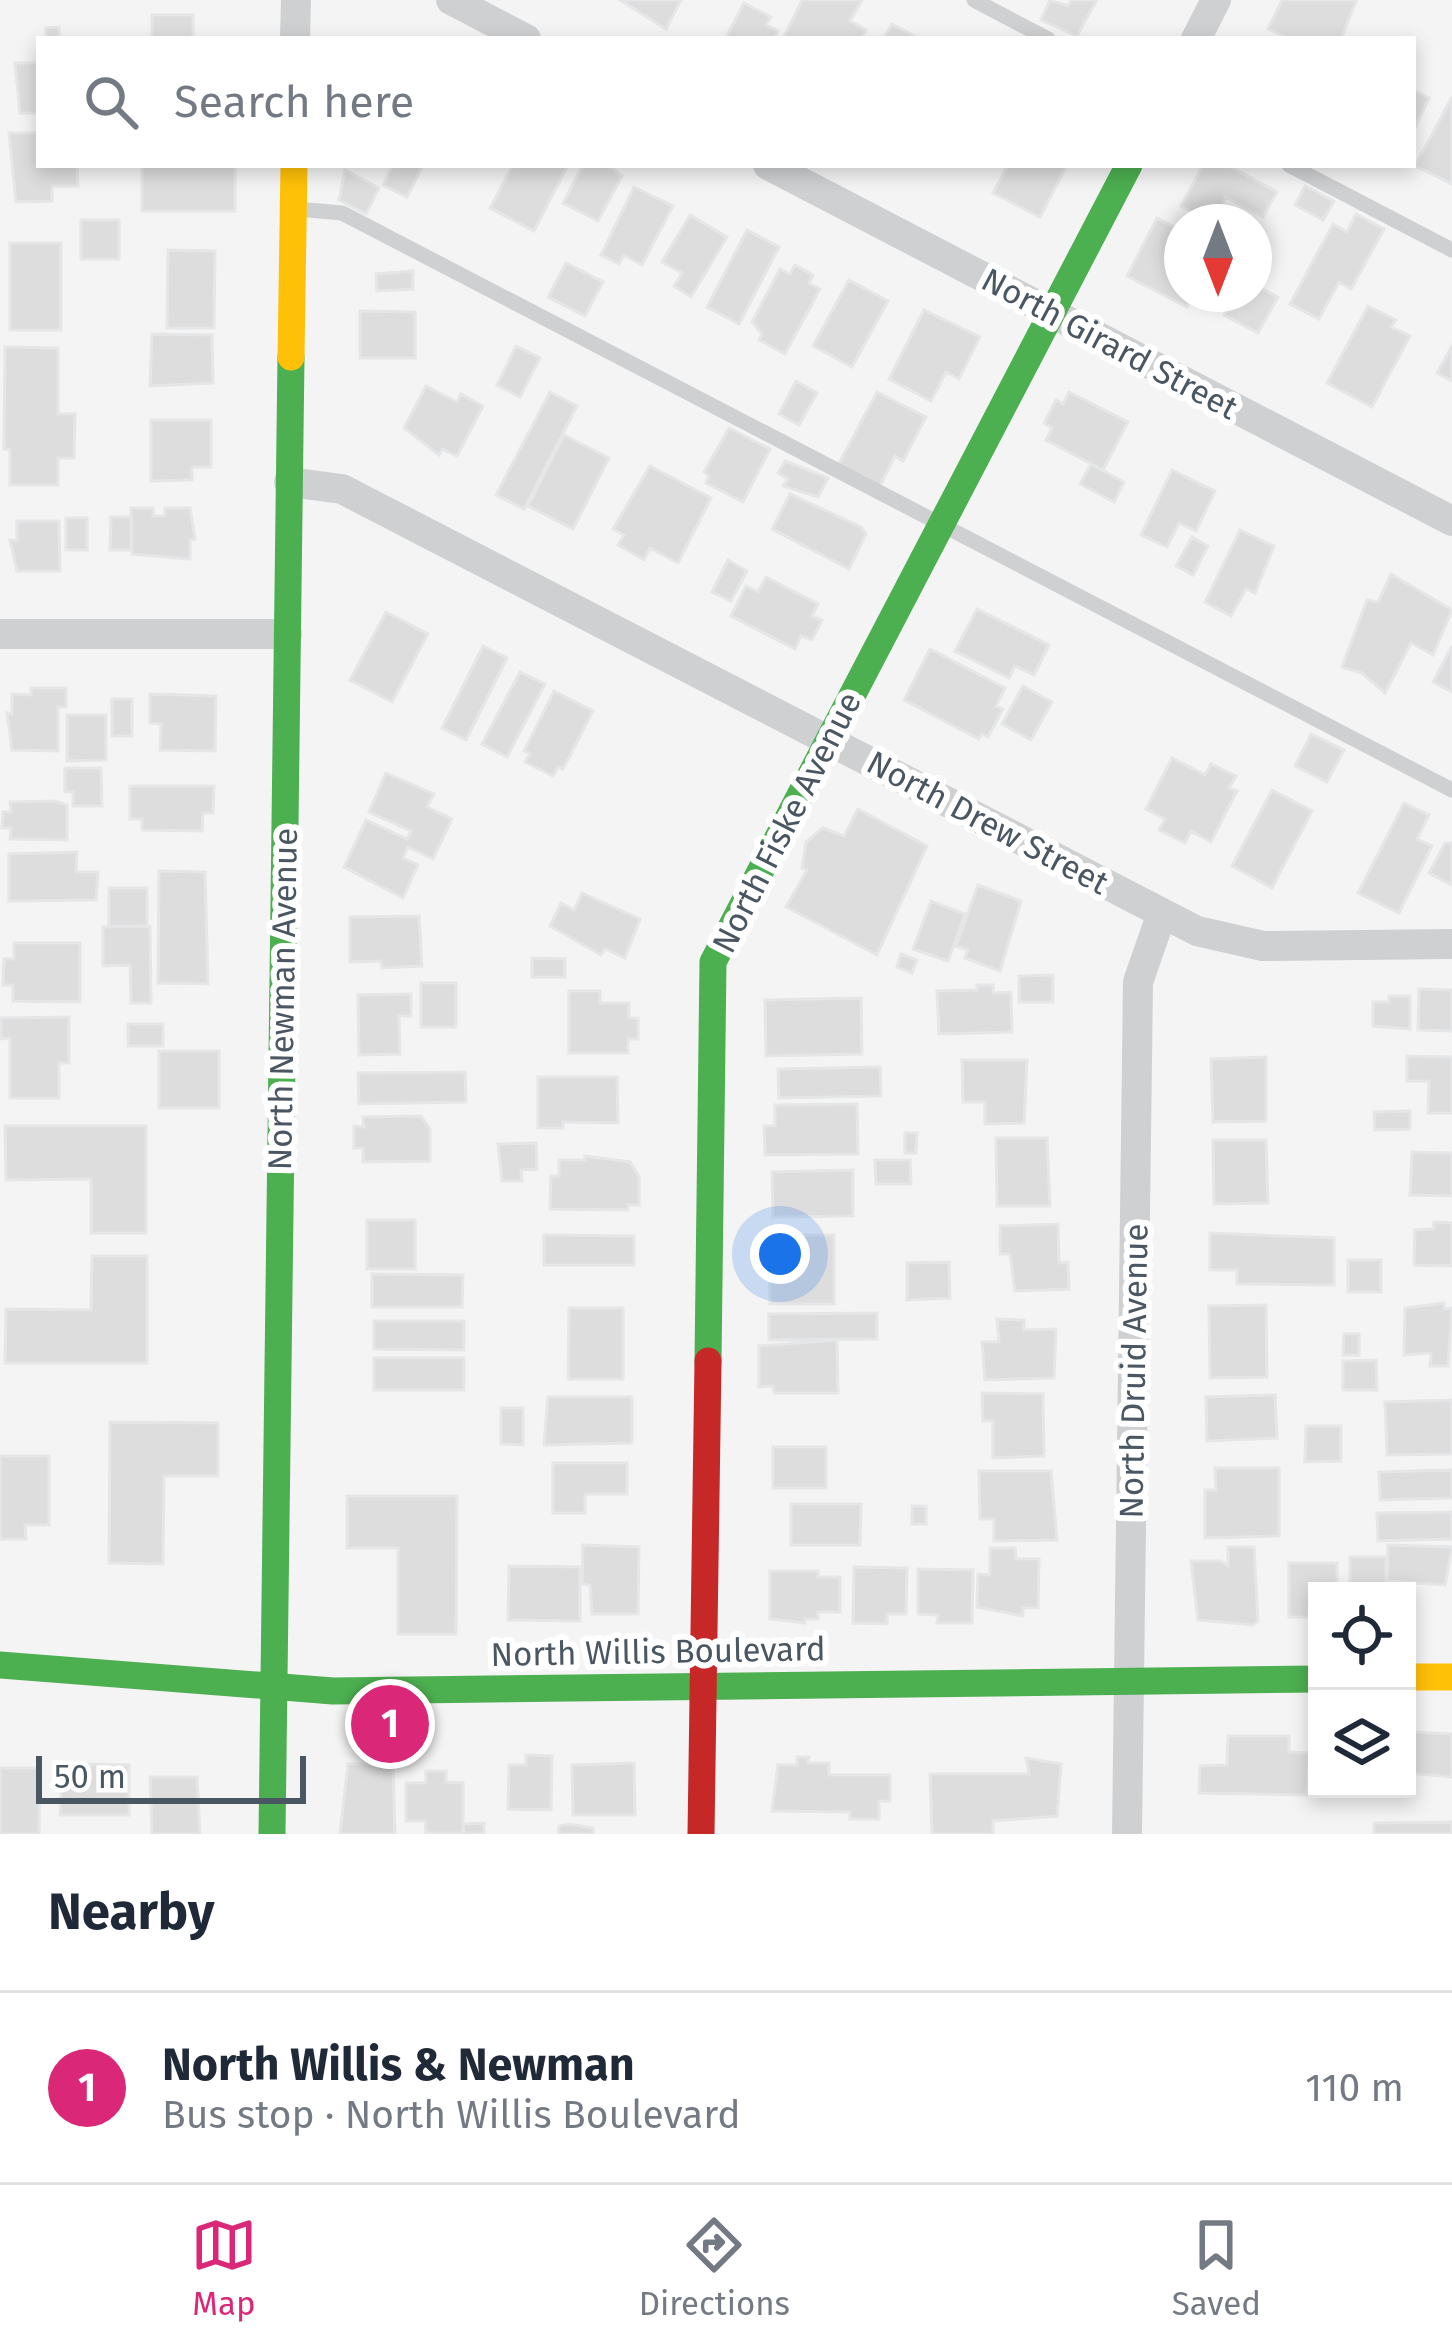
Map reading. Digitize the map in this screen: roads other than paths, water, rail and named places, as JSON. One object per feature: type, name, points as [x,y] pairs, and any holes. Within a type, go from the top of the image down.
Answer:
[{"type":"street","points":[[296,0],[296,36]]},
{"type":"street","points":[[451,0],[520,36]]},
{"type":"street","points":[[1198,36],[1216,0]]},
{"type":"street","name":"North Newman Avenue","points":[[272,1834],[294,168]]},
{"type":"street","name":"North Girard Street","points":[[775,168],[1452,521]]},
{"type":"street","name":"North Fiske Avenue","points":[[701,1834],[710,985],[725,937],[1128,168]]},
{"type":"street","name":"North Drew Street","points":[[289,482],[341,490],[1197,931],[1263,946],[1452,944]]},
{"type":"street","points":[[0,634],[287,634]]},
{"type":"street","name":"North Druid Avenue","points":[[1127,1834],[1138,982],[1162,913]]},
{"type":"street","name":"North Willis Boulevard","points":[[0,1665],[333,1691],[1308,1679]]},
{"type":"street","points":[[1416,1678],[1452,1677]]},
{"type":"lane","points":[[974,0],[1042,36]]},
{"type":"lane","points":[[1295,168],[1452,250]]},
{"type":"lane","points":[[293,209],[342,213],[1452,790]]},
{"type":"place","name":"North Willis & Newman","points":[[390,1724]]}]
